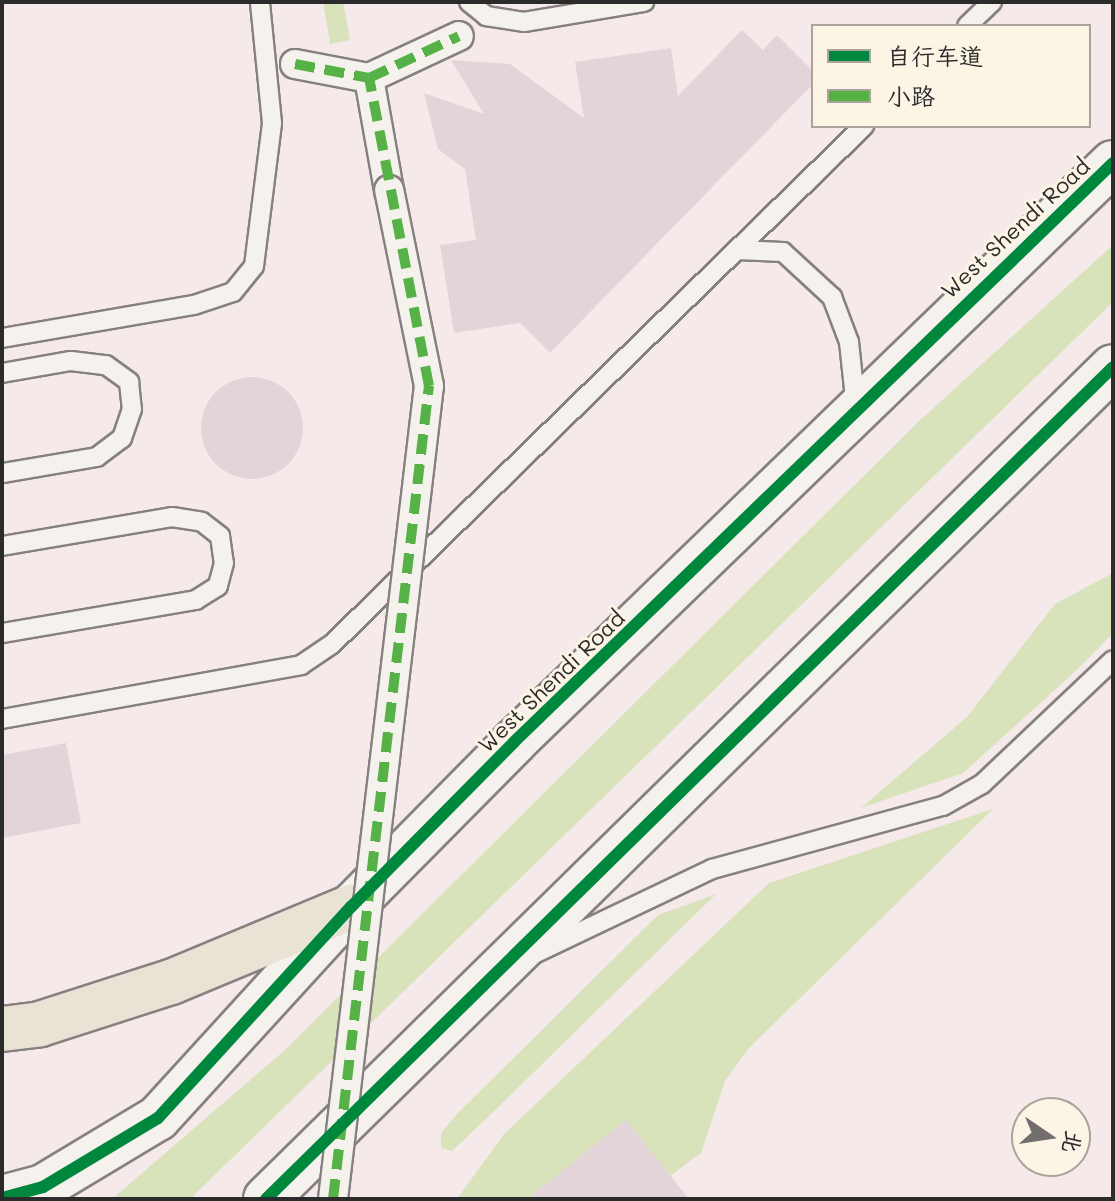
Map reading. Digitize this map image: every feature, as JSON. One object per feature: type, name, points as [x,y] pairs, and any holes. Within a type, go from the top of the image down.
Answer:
[{"type":"highway","points":[[2,1029],[40,1024],[171,982],[351,907]]},
{"type":"street","points":[[295,64],[369,78],[459,36]]},
{"type":"street","points":[[333,1199],[429,386],[369,78]]},
{"type":"street","name":"West Shendi Road","points":[[2,1198],[43,1187],[158,1118],[351,907],[856,410],[1113,163]]},
{"type":"street","points":[[266,1199],[490,975],[1113,367]]},
{"type":"lane","points":[[2,338],[194,305],[233,292],[254,266],[272,123],[260,2]]},
{"type":"lane","points":[[469,2],[486,16],[524,22],[644,2]]},
{"type":"lane","points":[[969,24],[992,2]]},
{"type":"lane","points":[[2,719],[301,665],[332,644],[862,128]]},
{"type":"lane","points":[[737,250],[783,252],[832,297],[849,342],[856,410]]},
{"type":"lane","points":[[2,373],[71,361],[106,365],[129,382],[132,409],[122,438],[97,457],[2,473]]},
{"type":"lane","points":[[2,546],[172,517],[202,522],[220,536],[224,563],[218,586],[196,600],[2,633]]},
{"type":"lane","points":[[490,975],[712,869],[943,806],[982,784],[1113,660]]},
{"type":"green space","points":[[323,2],[343,2],[350,40],[330,44]]},
{"type":"green space","points":[[1113,245],[1113,302],[190,1199],[112,1199],[285,1050],[917,423]]},
{"type":"green space","points":[[1113,573],[1113,633],[1079,668],[963,773],[861,808],[967,717],[1055,604]]},
{"type":"green space","points":[[993,809],[749,1048],[725,1081],[701,1153],[670,1176],[626,1120],[527,1199],[457,1199],[504,1134],[769,883]]},
{"type":"green space","points":[[716,894],[452,1151],[441,1148],[441,1133],[457,1114],[658,915]]},
{"type":"building","points":[[742,30],[763,50],[777,35],[811,69],[811,86],[550,353],[520,323],[454,333],[440,245],[476,240],[465,169],[438,149],[424,93],[484,114],[451,60],[510,64],[584,118],[575,62],[671,48],[678,96]]},
{"type":"building","points":[[252,377],[272,380],[295,399],[300,408],[303,428],[300,448],[281,471],[272,476],[252,479],[232,476],[209,457],[204,448],[201,428],[204,408],[223,385],[232,380]]},
{"type":"building","points":[[66,743],[81,823],[2,838],[2,755]]},
{"type":"building","points":[[626,1120],[689,1199],[527,1199]]},
{"type":"marked path","points":[[295,64],[369,78],[459,36]]},
{"type":"marked path","points":[[333,1199],[429,386],[369,78]]},
{"type":"cycle path","points":[[2,1198],[43,1187],[158,1118],[351,907],[514,742],[1113,163]]},
{"type":"cycle path","points":[[266,1199],[1113,367]]}]
